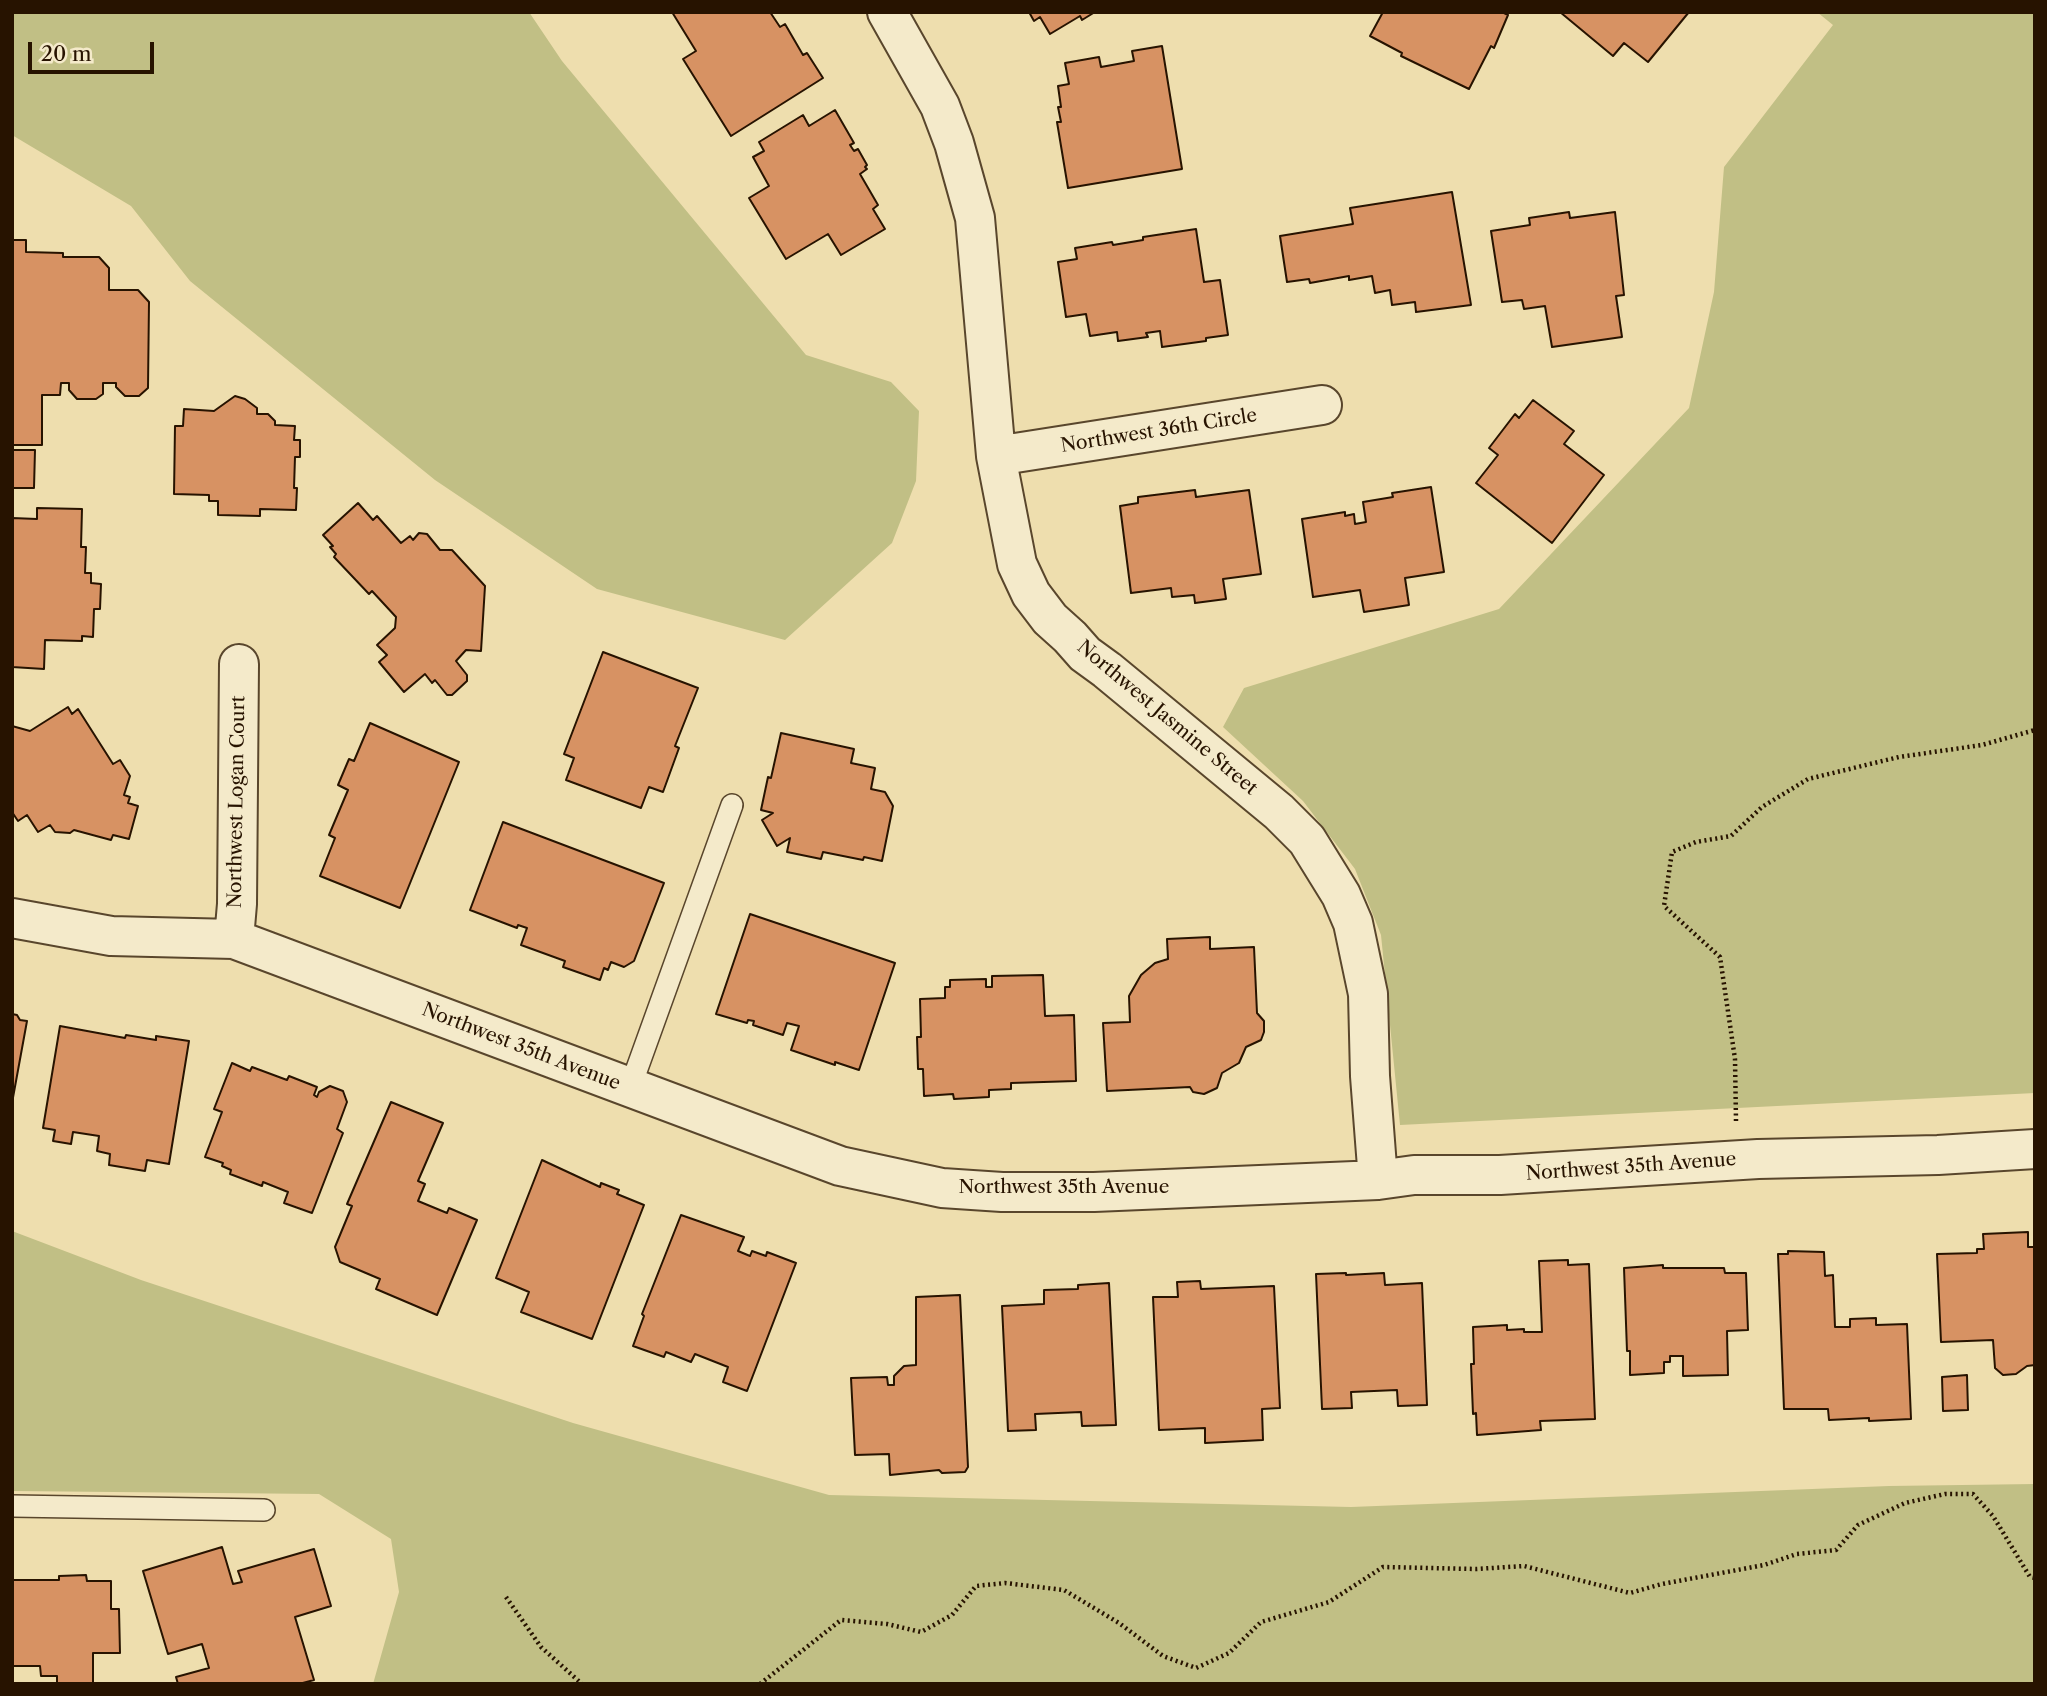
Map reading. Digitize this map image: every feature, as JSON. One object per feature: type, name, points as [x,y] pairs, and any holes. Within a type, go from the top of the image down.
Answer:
[{"type":"street","name":"Northwest Jasmine Street","points":[[887,12],[940,106],[954,143],[975,218],[996,456],[1017,564],[1031,594],[1050,619],[1085,654],[1279,812],[1307,840],[1341,895],[1353,923],[1368,994],[1370,1076],[1378,1180]]},
{"type":"street","name":"Northwest 36th Circle","points":[[996,456],[1322,405]]},
{"type":"street","name":"Northwest Logan Court","points":[[234,939],[237,904],[239,664]]},
{"type":"street","name":"Northwest 35th Avenue","points":[[12,918],[111,936],[234,939],[839,1166],[942,1188],[1002,1192],[1094,1192],[1378,1180],[1414,1175],[1500,1175],[1737,1161],[2035,1149]]},
{"type":"lane","points":[[630,1088],[732,805]]},
{"type":"lane","points":[[12,1506],[264,1510]]},
{"type":"path","points":[[1737,1161],[1735,1059],[1720,957],[1664,906],[1672,852],[1696,842],[1731,836],[1762,807],[1808,779],[1899,757],[1982,745],[2035,730]]},
{"type":"path","points":[[760,1684],[841,1620],[887,1624],[920,1632],[952,1615],[976,1586],[1004,1583],[1064,1590],[1119,1623],[1163,1656],[1196,1668],[1229,1653],[1261,1622],[1329,1602],[1383,1567],[1476,1569],[1524,1566],[1630,1593],[1662,1584],[1764,1565],[1797,1554],[1836,1550],[1858,1525],[1905,1503],[1945,1494],[1973,1494],[1993,1516],[2031,1577],[2035,1578]]},
{"type":"path","points":[[506,1597],[541,1647],[582,1684]]},
{"type":"shaded area","points":[[12,12],[529,12],[562,61],[806,355],[891,382],[919,411],[916,481],[892,543],[785,640],[597,589],[435,480],[190,281],[131,206],[12,135]]},
{"type":"shaded area","points":[[1817,12],[2035,12],[2035,1093],[1400,1125],[1381,935],[1355,869],[1303,801],[1223,727],[1244,688],[1499,609],[1689,408],[1714,292],[1724,167],[1833,25]]},
{"type":"shaded area","points":[[12,1231],[141,1280],[573,1423],[829,1495],[1351,1507],[1889,1486],[2035,1484],[2035,1684],[373,1684],[399,1592],[391,1539],[319,1494],[12,1491]]},
{"type":"building","points":[[672,12],[770,12],[780,27],[785,24],[803,55],[807,53],[823,78],[731,136],[683,59],[696,51]]},
{"type":"building","points":[[1029,12],[1095,12],[1082,20],[1080,16],[1050,34],[1040,17],[1034,21]]},
{"type":"building","points":[[1383,12],[1502,12],[1508,15],[1494,48],[1491,46],[1469,89],[1401,56],[1402,53],[1370,36]]},
{"type":"building","points":[[1560,12],[1689,12],[1648,62],[1624,43],[1613,56]]},
{"type":"building","points":[[1162,46],[1182,169],[1068,188],[1057,122],[1061,122],[1058,86],[1069,84],[1065,63],[1099,57],[1101,67],[1134,61],[1132,51]]},
{"type":"building","points":[[835,110],[854,143],[850,145],[854,151],[858,149],[867,165],[867,169],[860,174],[878,205],[873,209],[885,229],[841,255],[828,234],[786,259],[749,198],[769,186],[753,157],[764,151],[759,142],[803,115],[809,126]]},
{"type":"building","points":[[1452,192],[1471,305],[1416,312],[1415,302],[1392,305],[1390,290],[1375,293],[1372,276],[1349,280],[1349,276],[1310,283],[1309,279],[1287,282],[1280,236],[1353,224],[1350,208]]},
{"type":"building","points":[[1569,212],[1570,218],[1615,212],[1624,295],[1616,296],[1622,337],[1552,347],[1545,306],[1524,309],[1522,300],[1502,302],[1491,231],[1530,225],[1529,218]]},
{"type":"building","points":[[1196,229],[1204,282],[1220,280],[1228,335],[1162,347],[1160,331],[1146,333],[1148,337],[1118,341],[1117,332],[1090,336],[1086,314],[1066,317],[1058,262],[1077,259],[1075,248],[1112,242],[1113,245],[1143,240],[1143,237]]},
{"type":"building","points":[[12,240],[26,240],[26,252],[63,253],[63,257],[99,257],[109,268],[109,290],[138,290],[149,302],[148,388],[139,396],[125,396],[116,387],[116,383],[103,383],[103,394],[96,399],[77,399],[69,390],[69,383],[61,383],[60,395],[42,395],[42,445],[12,445]]},
{"type":"building","points":[[235,396],[245,399],[257,408],[257,414],[268,414],[275,421],[275,425],[295,426],[294,440],[300,440],[300,457],[295,457],[296,510],[260,509],[260,516],[218,515],[218,501],[209,501],[209,495],[174,494],[175,426],[183,426],[184,409],[214,411]]},
{"type":"building","points":[[1533,400],[1574,431],[1564,444],[1604,475],[1552,543],[1476,483],[1498,455],[1489,448],[1515,414],[1519,418]]},
{"type":"building","points":[[12,450],[35,450],[34,488],[12,488]]},
{"type":"building","points":[[1431,487],[1444,572],[1405,578],[1409,605],[1364,612],[1360,590],[1313,597],[1302,519],[1345,512],[1345,516],[1354,514],[1355,524],[1366,522],[1363,502],[1393,497],[1392,493]]},
{"type":"building","points":[[1195,490],[1196,497],[1249,490],[1261,574],[1223,579],[1226,599],[1195,603],[1194,595],[1172,597],[1171,588],[1131,593],[1120,506],[1138,503],[1138,497]]},
{"type":"building","points":[[358,503],[373,520],[377,516],[401,543],[410,536],[413,540],[419,533],[427,534],[440,550],[452,550],[485,586],[481,651],[466,650],[456,661],[467,675],[467,681],[452,695],[447,695],[435,680],[432,683],[425,674],[404,692],[379,662],[387,655],[377,645],[395,628],[396,617],[372,591],[369,594],[334,557],[336,554],[330,547],[333,546],[323,535]]},
{"type":"building","points":[[37,508],[82,509],[81,547],[86,547],[85,573],[91,573],[91,583],[101,584],[100,609],[94,609],[93,637],[82,636],[82,641],[45,640],[44,669],[12,667],[12,518],[37,519]]},
{"type":"building","points":[[603,652],[698,688],[675,746],[679,748],[663,792],[649,787],[641,808],[566,780],[574,758],[564,754]]},
{"type":"building","points":[[68,707],[72,714],[78,709],[113,764],[120,760],[130,776],[124,795],[130,797],[128,803],[138,806],[129,839],[113,835],[111,840],[74,830],[70,833],[55,832],[50,825],[38,832],[27,815],[18,821],[12,812],[12,726],[30,731]]},
{"type":"building","points":[[370,723],[459,762],[400,908],[320,876],[335,838],[329,835],[348,790],[338,785],[349,759],[354,761]]},
{"type":"building","points":[[781,733],[854,749],[851,763],[875,768],[871,789],[885,792],[893,806],[882,861],[823,852],[821,859],[787,852],[790,838],[777,846],[762,820],[773,813],[761,810]]},
{"type":"building","points":[[503,822],[664,883],[634,961],[624,967],[611,962],[608,970],[604,968],[600,980],[563,967],[565,961],[521,945],[527,928],[518,925],[517,928],[470,910]]},
{"type":"building","points":[[750,914],[895,963],[859,1070],[791,1050],[799,1026],[787,1023],[783,1035],[753,1025],[754,1021],[748,1020],[747,1023],[716,1014]]},
{"type":"building","points":[[1210,937],[1210,949],[1254,947],[1257,1013],[1264,1021],[1261,1040],[1246,1047],[1239,1063],[1222,1073],[1217,1088],[1204,1094],[1193,1092],[1190,1087],[1107,1091],[1103,1023],[1130,1022],[1129,996],[1141,975],[1155,963],[1168,959],[1167,939]]},
{"type":"building","points":[[1043,975],[1045,1016],[1074,1015],[1076,1081],[1011,1083],[1011,1089],[989,1090],[989,1097],[954,1099],[953,1094],[924,1096],[923,1069],[918,1069],[920,999],[945,998],[945,987],[950,987],[950,980],[986,979],[986,987],[992,987],[992,976]]},
{"type":"building","points":[[12,1014],[27,1021],[12,1103]]},
{"type":"building","points":[[60,1026],[125,1038],[126,1035],[156,1040],[156,1036],[189,1041],[169,1164],[147,1160],[145,1171],[109,1165],[110,1154],[97,1151],[99,1136],[73,1132],[71,1144],[53,1141],[55,1130],[43,1128]]},
{"type":"building","points":[[232,1063],[250,1071],[252,1067],[287,1080],[289,1076],[317,1087],[314,1095],[317,1097],[319,1092],[330,1086],[343,1091],[347,1102],[337,1129],[343,1133],[312,1213],[284,1203],[288,1192],[263,1182],[262,1186],[230,1174],[231,1170],[222,1166],[223,1163],[205,1157],[222,1112],[214,1109]]},
{"type":"building","points":[[391,1102],[443,1123],[418,1181],[425,1184],[418,1201],[447,1213],[449,1208],[477,1220],[437,1315],[376,1289],[380,1279],[340,1262],[335,1247],[352,1206],[347,1204]]},
{"type":"building","points":[[542,1160],[600,1187],[601,1183],[619,1190],[617,1194],[644,1205],[592,1339],[521,1312],[529,1292],[496,1278]]},
{"type":"building","points":[[681,1215],[744,1237],[738,1251],[750,1256],[752,1251],[766,1256],[767,1252],[796,1263],[747,1391],[723,1382],[728,1367],[695,1354],[691,1362],[666,1352],[664,1357],[633,1346],[644,1316],[642,1314]]},
{"type":"building","points":[[2028,1232],[2028,1247],[2035,1247],[2035,1365],[2027,1366],[2016,1374],[2003,1375],[1995,1368],[1993,1340],[1941,1342],[1937,1254],[1977,1253],[1977,1249],[1984,1249],[1983,1234]]},
{"type":"building","points":[[1788,1251],[1824,1252],[1825,1276],[1833,1275],[1835,1327],[1850,1327],[1850,1319],[1876,1318],[1876,1325],[1907,1324],[1911,1419],[1829,1420],[1828,1409],[1784,1409],[1778,1254],[1788,1254]]},
{"type":"building","points":[[1568,1260],[1568,1265],[1589,1264],[1595,1419],[1540,1421],[1541,1430],[1477,1435],[1476,1413],[1473,1414],[1471,1364],[1474,1364],[1473,1327],[1507,1325],[1507,1330],[1542,1332],[1539,1261]]},
{"type":"building","points":[[1663,1265],[1663,1268],[1724,1268],[1725,1273],[1746,1273],[1748,1330],[1727,1331],[1728,1375],[1683,1376],[1683,1356],[1670,1356],[1670,1362],[1664,1362],[1664,1373],[1630,1375],[1624,1268]]},
{"type":"building","points":[[1384,1273],[1385,1285],[1422,1283],[1427,1405],[1398,1406],[1397,1390],[1351,1392],[1352,1408],[1322,1409],[1316,1274]]},
{"type":"building","points":[[1200,1281],[1201,1289],[1274,1286],[1280,1408],[1262,1409],[1263,1440],[1205,1443],[1205,1428],[1159,1430],[1153,1297],[1178,1297],[1177,1282]]},
{"type":"building","points":[[1109,1283],[1116,1425],[1082,1426],[1081,1412],[1035,1414],[1036,1430],[1008,1431],[1002,1306],[1044,1304],[1044,1290],[1078,1289],[1078,1285]]},
{"type":"building","points":[[960,1295],[968,1467],[965,1472],[942,1473],[939,1470],[890,1475],[889,1454],[855,1455],[851,1378],[887,1377],[888,1385],[894,1385],[894,1376],[904,1366],[916,1365],[916,1297]]},
{"type":"building","points":[[1967,1375],[1968,1410],[1943,1411],[1942,1377]]},
{"type":"building","points":[[222,1547],[233,1584],[242,1582],[238,1571],[314,1549],[331,1606],[295,1617],[314,1680],[299,1684],[178,1684],[176,1677],[209,1668],[202,1644],[168,1654],[143,1571]]},
{"type":"building","points":[[86,1575],[87,1581],[111,1581],[111,1609],[119,1609],[120,1653],[93,1653],[93,1684],[57,1684],[57,1676],[41,1676],[40,1666],[12,1666],[12,1580],[59,1580],[59,1576]]}]
